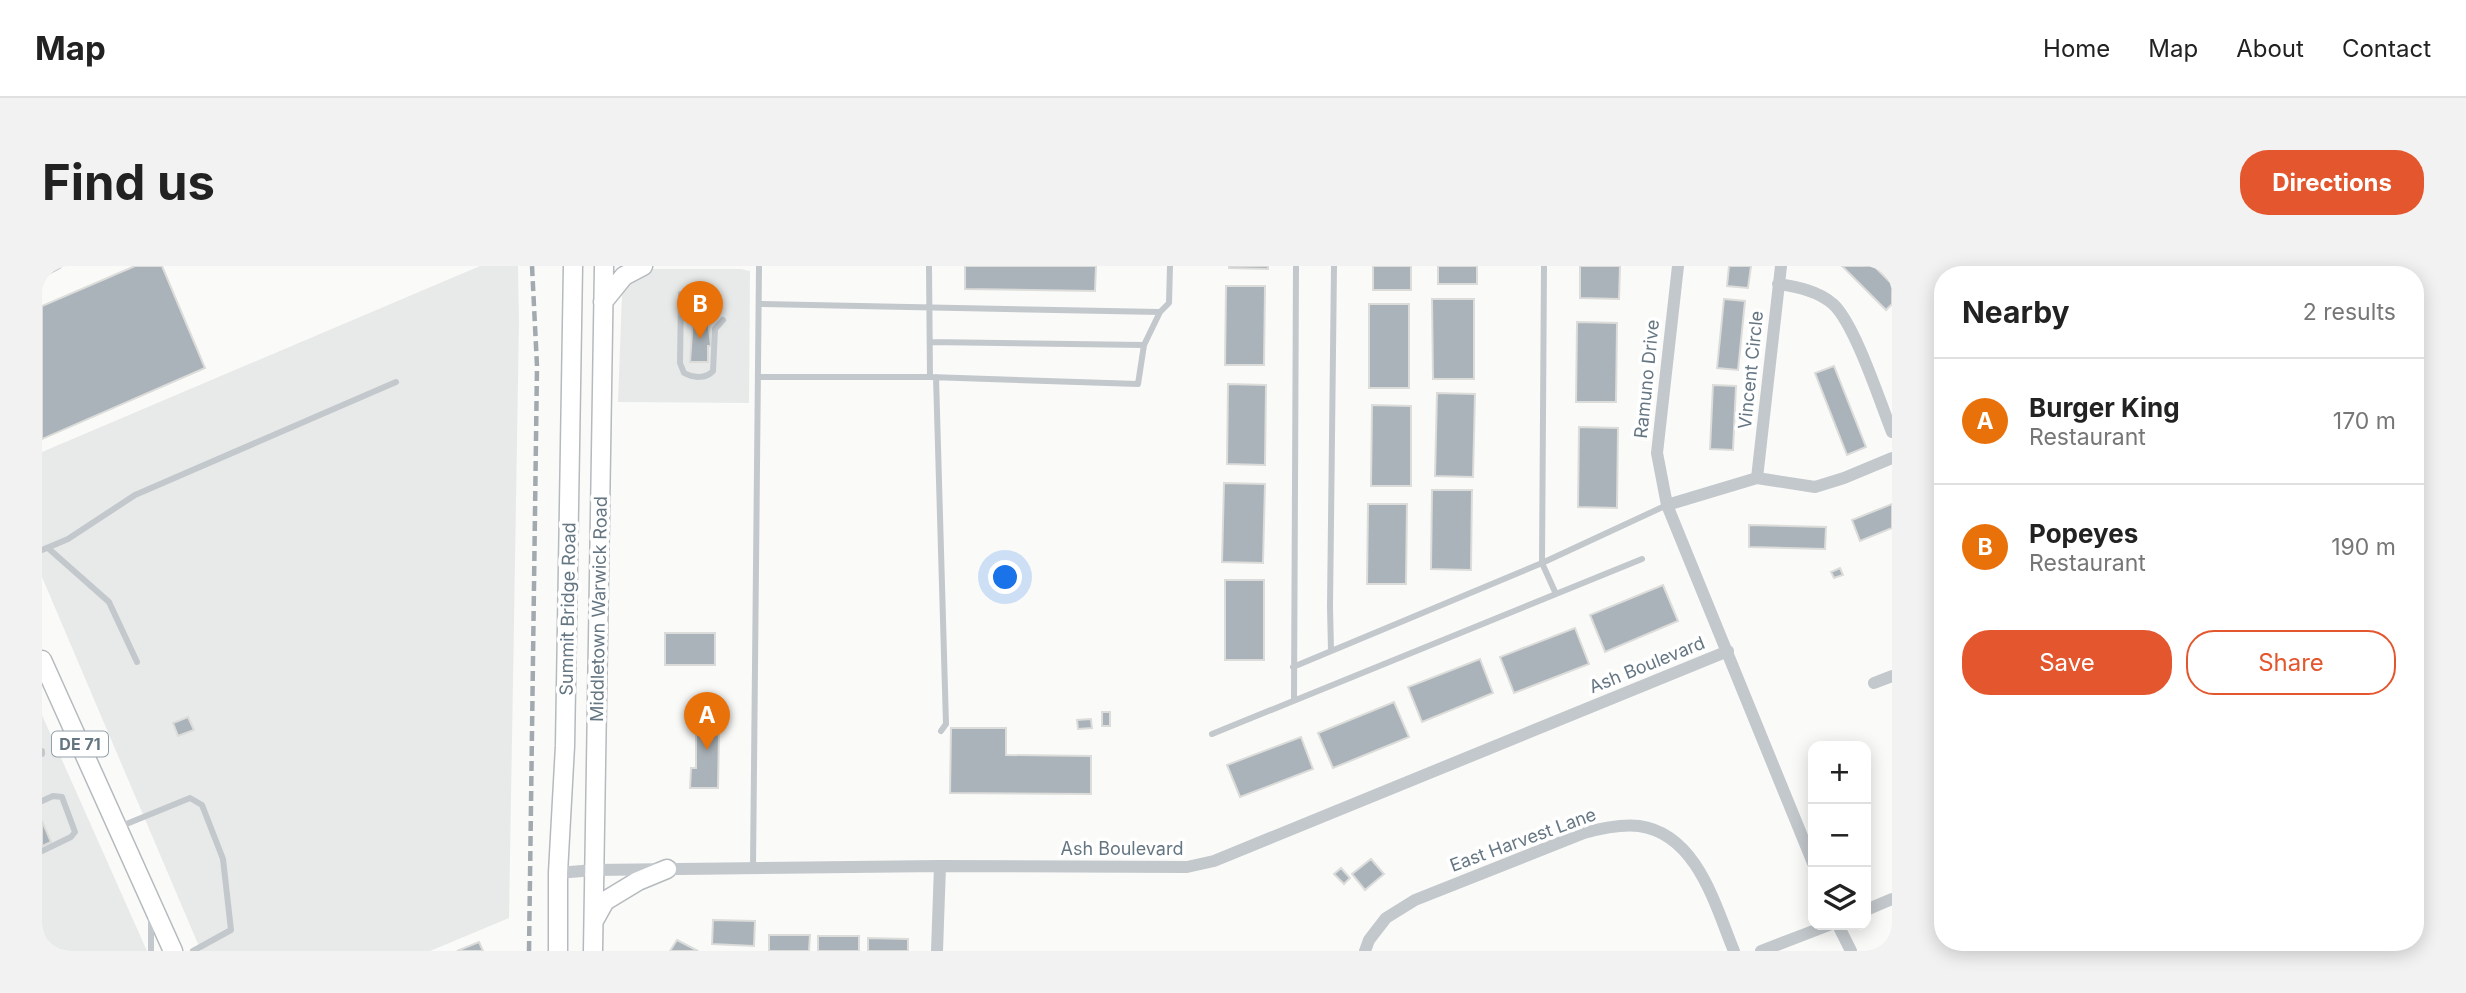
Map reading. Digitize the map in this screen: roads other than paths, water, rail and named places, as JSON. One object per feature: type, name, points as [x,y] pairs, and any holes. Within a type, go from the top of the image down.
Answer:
[{"type":"main road","name":"Summit Bridge Road","points":[[558,951],[558,873],[565,747],[573,266]]},
{"type":"main road","name":"Middletown Warwick Road","points":[[593,951],[604,266]]},
{"type":"main road","points":[[603,302],[624,276],[643,266]]},
{"type":"main road","name":"DE 71","points":[[42,660],[173,951]]},
{"type":"main road","points":[[593,922],[605,901],[638,881],[667,869]]},
{"type":"street","name":"Ramuno Drive","points":[[1678,266],[1657,453],[1667,505],[1808,851]]},
{"type":"street","name":"Vincent Circle","points":[[1757,478],[1781,266]]},
{"type":"street","points":[[1778,284],[1807,289],[1834,305],[1852,332],[1892,432]]},
{"type":"street","points":[[1667,505],[1757,478],[1815,486],[1844,478],[1892,458]]},
{"type":"street","name":"Ash Boulevard","points":[[558,873],[594,870],[940,866],[1187,867],[1213,861],[1728,651]]},
{"type":"street","points":[[1874,683],[1892,676]]},
{"type":"street","name":"East Harvest Lane","points":[[1365,951],[1369,940],[1386,918],[1415,900],[1584,833],[1612,826],[1640,826],[1663,835],[1682,847],[1702,875],[1734,951]]},
{"type":"street","points":[[937,951],[940,866]]},
{"type":"street","points":[[1871,908],[1892,899]]},
{"type":"street","points":[[1761,951],[1816,930]]},
{"type":"street","points":[[1840,930],[1851,951]]},
{"type":"lane","points":[[42,275],[59,266]]},
{"type":"lane","points":[[753,868],[759,266]]},
{"type":"lane","points":[[929,266],[946,724],[941,731]]},
{"type":"lane","points":[[758,377],[933,377],[1138,384],[1144,345],[1160,312],[1168,303],[1170,266]]},
{"type":"lane","points":[[1294,700],[1296,266]]},
{"type":"lane","points":[[1331,651],[1334,266]]},
{"type":"lane","points":[[1544,266],[1542,564],[1556,594]]},
{"type":"lane","points":[[681,294],[680,366],[688,376],[704,377],[713,371],[715,329],[723,320]]},
{"type":"lane","points":[[759,304],[1160,312]]},
{"type":"lane","points":[[930,342],[1144,345]]},
{"type":"lane","points":[[137,662],[109,602],[45,549],[68,539],[135,495],[397,382]]},
{"type":"lane","points":[[1293,667],[1542,564],[1667,505]]},
{"type":"lane","points":[[1212,734],[1642,559]]},
{"type":"lane","points":[[42,801],[54,796],[62,797],[75,832],[71,837],[42,851]]},
{"type":"lane","points":[[117,828],[190,798],[202,805],[223,859],[230,930],[193,951]]},
{"type":"lane","points":[[151,902],[151,951]]},
{"type":"railway","points":[[529,951],[537,366],[532,266]]},
{"type":"place","name":"Popeyes","points":[[700,339]]},
{"type":"place","name":"Burger King","points":[[707,750]]}]
